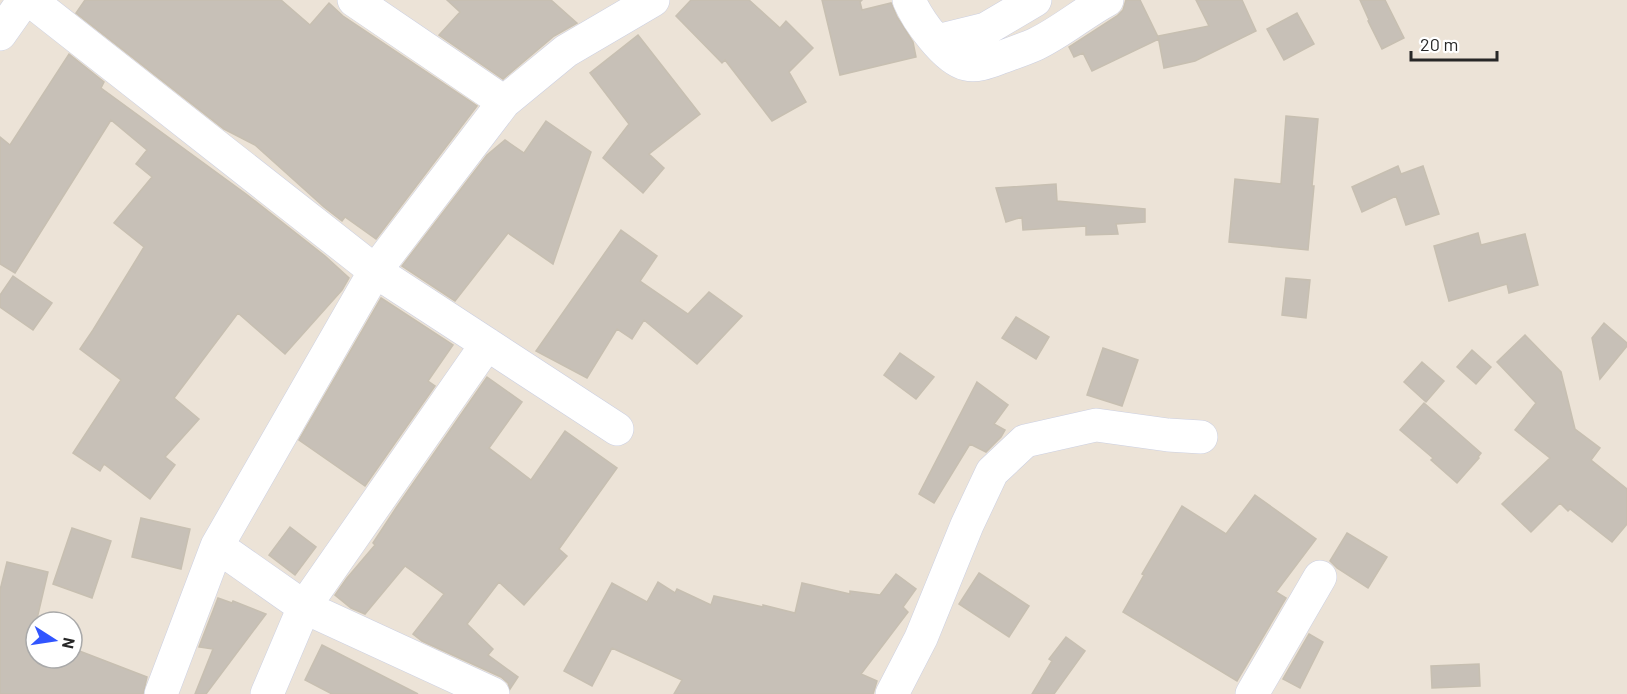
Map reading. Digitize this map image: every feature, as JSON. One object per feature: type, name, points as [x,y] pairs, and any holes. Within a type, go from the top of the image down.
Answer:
[{"type":"street","points":[[0,34],[24,0]]},
{"type":"street","points":[[30,0],[375,271],[617,429]]},
{"type":"street","points":[[354,0],[504,102]]},
{"type":"street","points":[[161,694],[217,546],[375,271],[504,102],[566,51],[653,0]]},
{"type":"street","points":[[909,0],[932,37],[955,59],[964,64],[973,65],[988,62],[1036,44],[1107,0]]},
{"type":"street","points":[[937,41],[986,29],[1035,0]]},
{"type":"street","points":[[267,694],[304,607],[487,344]]},
{"type":"street","points":[[892,694],[921,638],[967,525],[992,472],[1025,441],[1096,425],[1201,437]]},
{"type":"street","points":[[217,546],[304,607],[492,694]]},
{"type":"street","points":[[1252,694],[1320,577]]},
{"type":"building","points":[[85,0],[281,0],[310,25],[329,3],[343,16],[477,106],[376,239],[345,217],[342,221],[255,145],[224,129],[76,13]]},
{"type":"building","points":[[447,0],[551,0],[577,23],[554,36],[503,79],[439,35],[460,12]]},
{"type":"building","points":[[691,0],[749,0],[780,28],[786,21],[813,48],[789,72],[806,102],[772,121],[725,60],[722,63],[676,16]]},
{"type":"building","points":[[822,0],[862,0],[860,2],[862,10],[891,3],[913,42],[916,57],[840,75]]},
{"type":"building","points":[[1126,0],[1140,0],[1159,39],[1092,71],[1083,53],[1074,57],[1069,47],[1117,16],[1123,10]]},
{"type":"building","points":[[1196,0],[1242,0],[1256,31],[1195,61],[1164,68],[1158,36],[1209,26]]},
{"type":"building","points":[[1360,0],[1385,0],[1404,38],[1382,49]]},
{"type":"building","points":[[1297,13],[1314,44],[1284,60],[1267,29]]},
{"type":"building","points":[[638,35],[700,114],[649,154],[664,168],[643,193],[603,158],[629,124],[590,73]]},
{"type":"building","points":[[69,54],[104,82],[101,88],[246,194],[325,256],[349,278],[342,290],[285,354],[238,313],[174,398],[199,419],[165,457],[175,465],[150,499],[104,464],[100,471],[73,453],[121,380],[80,349],[144,247],[114,223],[152,177],[136,164],[147,150],[111,120],[15,273],[0,264],[0,137],[10,145]]},
{"type":"building","points":[[1286,116],[1318,119],[1308,250],[1229,242],[1235,179],[1281,184]]},
{"type":"building","points":[[546,121],[591,152],[553,264],[508,233],[455,301],[402,266],[487,155],[505,140],[524,153]]},
{"type":"building","points":[[1398,166],[1401,174],[1423,166],[1439,214],[1406,225],[1396,196],[1362,212],[1352,187]]},
{"type":"building","points":[[1056,184],[1057,201],[1145,209],[1145,222],[1116,224],[1118,234],[1086,235],[1086,226],[1023,230],[1022,217],[1006,222],[996,188]]},
{"type":"building","points":[[621,230],[657,256],[640,281],[688,314],[709,292],[742,316],[697,364],[644,320],[632,339],[617,329],[587,378],[536,351]]},
{"type":"building","points":[[1478,233],[1481,245],[1525,234],[1538,285],[1509,293],[1507,284],[1449,301],[1434,246]]},
{"type":"building","points":[[13,276],[52,303],[33,330],[0,307],[0,295]]},
{"type":"building","points":[[1286,278],[1310,280],[1306,318],[1282,315]]},
{"type":"building","points":[[381,298],[453,345],[428,381],[435,386],[365,486],[299,440]]},
{"type":"building","points":[[1016,317],[1049,337],[1036,359],[1002,338]]},
{"type":"building","points":[[1604,323],[1627,343],[1627,346],[1600,379],[1592,338]]},
{"type":"building","points":[[1525,335],[1561,372],[1575,429],[1600,448],[1591,460],[1627,489],[1627,524],[1612,542],[1560,503],[1531,532],[1502,504],[1550,458],[1515,430],[1536,403],[1497,362]]},
{"type":"building","points":[[1103,348],[1138,360],[1122,406],[1087,395]]},
{"type":"building","points":[[1472,350],[1491,367],[1476,384],[1457,367]]},
{"type":"building","points":[[900,353],[934,377],[916,399],[884,375]]},
{"type":"building","points":[[1422,362],[1444,381],[1426,402],[1404,382]]},
{"type":"building","points":[[487,377],[522,402],[489,448],[531,480],[565,431],[617,468],[559,549],[567,556],[524,605],[499,582],[467,624],[493,649],[488,655],[518,677],[510,689],[508,683],[501,677],[422,641],[413,634],[444,594],[405,566],[365,614],[351,608],[335,595],[375,545],[373,543],[396,508]]},
{"type":"building","points":[[977,382],[1008,405],[994,424],[1005,430],[986,452],[970,444],[934,503],[919,494]]},
{"type":"building","points":[[1424,403],[1481,453],[1457,483],[1431,460],[1433,458],[1400,430]]},
{"type":"building","points":[[1255,495],[1316,539],[1276,592],[1286,598],[1237,681],[1123,612],[1144,575],[1142,574],[1182,506],[1226,534]]},
{"type":"building","points":[[141,518],[190,529],[181,569],[132,557]]},
{"type":"building","points":[[290,527],[316,547],[295,575],[269,555]]},
{"type":"building","points":[[72,528],[111,541],[92,598],[53,584]]},
{"type":"building","points":[[1347,533],[1387,557],[1368,588],[1330,561]]},
{"type":"building","points":[[7,562],[48,572],[39,610],[24,610],[24,670],[84,670],[84,653],[147,677],[143,694],[0,694],[0,590]]},
{"type":"building","points":[[979,573],[1029,606],[1009,637],[959,604]]},
{"type":"building","points":[[896,574],[916,589],[903,607],[908,612],[861,674],[877,681],[873,694],[674,694],[682,680],[612,648],[592,686],[564,671],[612,583],[647,602],[658,582],[675,593],[677,589],[711,605],[714,596],[795,613],[802,583],[850,594],[850,591],[880,595]]},
{"type":"building","points":[[218,598],[232,603],[233,601],[266,614],[206,694],[195,694],[213,649],[199,647]]},
{"type":"building","points":[[1309,634],[1323,642],[1300,688],[1283,679]]},
{"type":"building","points":[[1066,637],[1085,651],[1054,694],[1032,694],[1052,661],[1049,659]]},
{"type":"building","points":[[322,645],[418,694],[332,694],[305,680]]},
{"type":"building","points":[[1479,664],[1480,686],[1432,688],[1431,666]]}]
